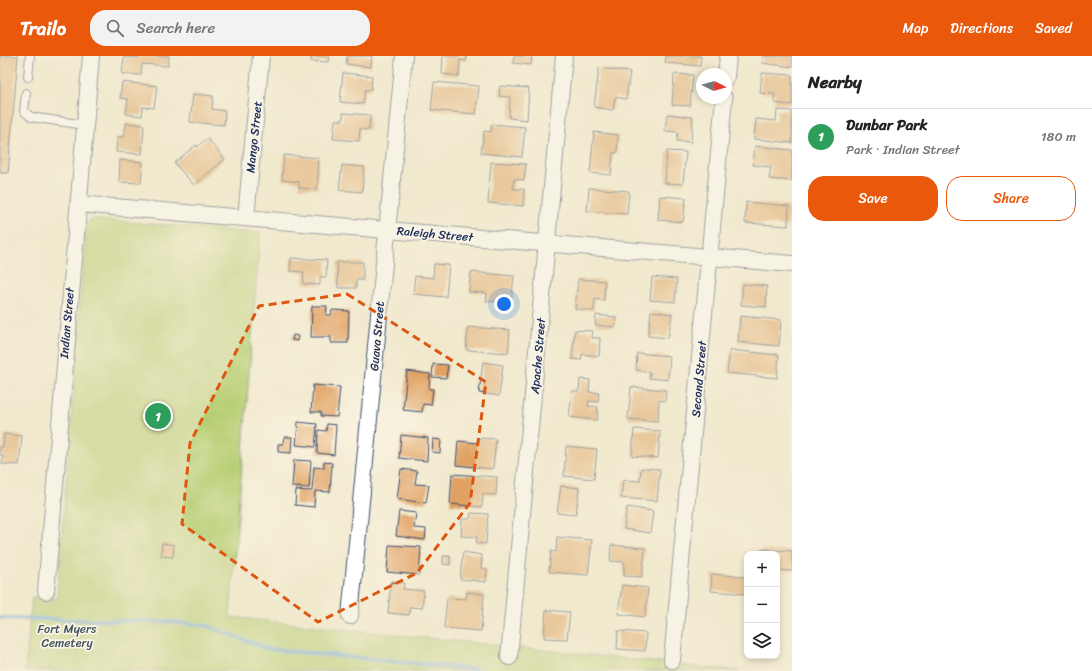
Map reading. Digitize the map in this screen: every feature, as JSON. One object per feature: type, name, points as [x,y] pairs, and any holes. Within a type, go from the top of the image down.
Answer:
[{"type":"street","name":"Indian Street","points":[[46,591],[91,56]]},
{"type":"street","name":"Mango Street","points":[[246,218],[261,56]]},
{"type":"street","name":"Guava Street","points":[[350,616],[404,56]]},
{"type":"street","name":"Apache Street","points":[[509,657],[564,56]]},
{"type":"street","points":[[727,68],[728,56]]},
{"type":"street","name":"Second Street","points":[[672,660],[723,104]]},
{"type":"street","name":"Raleigh Street","points":[[78,204],[548,242],[792,264]]},
{"type":"lane","points":[[28,77],[30,56]]},
{"type":"lane","points":[[26,93],[24,111],[31,118],[84,125]]},
{"type":"highlighted area","points":[[347,294],[486,382],[470,503],[417,573],[318,622],[182,524],[190,443],[259,306]]},
{"type":"green space","name":"Fort Myers Cemetery","points":[[91,219],[260,233],[230,617],[739,671],[25,671],[32,597],[57,599],[86,225]]},
{"type":"building","points":[[0,56],[18,56],[8,173],[0,173]]},
{"type":"building","points":[[140,56],[169,56],[168,66],[142,64],[141,75],[122,74],[124,57],[140,58]]},
{"type":"building","points":[[311,56],[329,56],[328,62],[311,61]]},
{"type":"building","points":[[347,56],[372,56],[371,67],[346,64]]},
{"type":"building","points":[[443,56],[467,56],[466,61],[460,60],[459,76],[442,74]]},
{"type":"building","points":[[514,56],[532,56],[531,65],[513,63]]},
{"type":"building","points":[[666,56],[701,56],[700,66],[665,63]]},
{"type":"building","points":[[763,56],[792,56],[792,67],[762,63]]},
{"type":"building","points":[[599,68],[630,72],[626,99],[615,97],[613,110],[594,107]]},
{"type":"building","points":[[343,73],[372,76],[371,90],[365,90],[363,104],[340,102]]},
{"type":"building","points":[[762,73],[792,75],[792,105],[774,103],[775,94],[760,93]]},
{"type":"building","points":[[674,74],[693,75],[690,106],[672,105]]},
{"type":"building","points":[[122,82],[157,86],[154,108],[143,107],[142,116],[126,114],[128,99],[120,98]]},
{"type":"building","points":[[434,82],[479,86],[476,114],[431,110]]},
{"type":"building","points":[[500,86],[529,88],[527,120],[509,118],[510,97],[499,96]]},
{"type":"building","points":[[193,94],[213,96],[212,109],[225,111],[224,125],[190,122]]},
{"type":"building","points":[[777,110],[792,111],[792,143],[754,139],[756,119],[776,121]]},
{"type":"building","points":[[343,113],[370,115],[369,130],[360,129],[359,141],[333,139],[335,120],[343,120]]},
{"type":"building","points":[[667,114],[693,117],[691,142],[677,141],[678,132],[665,131]]},
{"type":"building","points":[[126,123],[144,125],[142,154],[116,152],[117,137],[124,137]]},
{"type":"building","points":[[492,124],[525,127],[522,157],[481,153],[484,131],[491,132]]},
{"type":"building","points":[[594,132],[618,135],[617,153],[613,153],[611,175],[590,173]]},
{"type":"building","points":[[207,138],[225,159],[194,185],[174,163]]},
{"type":"building","points":[[755,146],[792,150],[792,181],[769,179],[771,167],[753,165]]},
{"type":"building","points":[[667,151],[686,152],[683,184],[665,183]]},
{"type":"building","points":[[284,155],[319,158],[317,189],[299,188],[299,182],[282,180]]},
{"type":"building","points":[[120,160],[143,162],[141,183],[119,182]]},
{"type":"building","points":[[491,162],[526,164],[524,180],[514,179],[513,189],[524,189],[523,206],[488,203]]},
{"type":"building","points":[[342,165],[364,167],[362,192],[339,190]]},
{"type":"building","points":[[589,188],[629,191],[627,214],[587,211]]},
{"type":"building","points":[[660,196],[686,198],[683,222],[658,220]]},
{"type":"building","points":[[746,202],[789,206],[788,226],[745,223]]},
{"type":"building","points":[[291,258],[327,260],[326,277],[320,277],[320,285],[303,284],[304,272],[290,271]]},
{"type":"building","points":[[337,262],[363,262],[363,280],[356,280],[356,288],[338,288]]},
{"type":"building","points":[[434,264],[449,265],[446,297],[413,294],[415,276],[433,278]]},
{"type":"building","points":[[471,272],[514,276],[511,303],[486,301],[487,293],[469,292]]},
{"type":"building","points":[[652,277],[677,279],[675,302],[650,300]]},
{"type":"building","points":[[578,279],[605,281],[604,300],[595,299],[594,311],[575,309]]},
{"type":"building","points":[[743,284],[767,286],[766,307],[741,305]]},
{"type":"building","points":[[312,306],[327,306],[326,315],[331,315],[332,310],[349,311],[348,343],[331,343],[331,337],[311,337]]},
{"type":"building","points":[[651,311],[672,314],[668,338],[648,336]]},
{"type":"building","points":[[596,315],[616,317],[615,327],[595,325]]},
{"type":"building","points":[[740,316],[781,320],[779,346],[738,342]]},
{"type":"building","points":[[468,327],[510,330],[508,353],[466,350]]},
{"type":"building","points":[[575,330],[593,331],[592,338],[600,338],[599,356],[582,354],[581,360],[572,359]]},
{"type":"building","points":[[293,335],[298,336],[297,341],[292,340]]},
{"type":"building","points":[[730,350],[779,355],[777,378],[727,373]]},
{"type":"building","points":[[637,353],[670,356],[668,380],[649,378],[650,372],[636,370]]},
{"type":"building","points":[[483,362],[503,365],[499,396],[479,393]]},
{"type":"building","points":[[433,364],[448,365],[446,378],[432,377]]},
{"type":"building","points":[[407,371],[430,374],[429,389],[433,389],[431,405],[423,404],[422,412],[403,410]]},
{"type":"building","points":[[580,379],[590,380],[589,392],[599,393],[598,402],[589,401],[588,406],[598,407],[597,420],[569,417],[572,391],[579,391]]},
{"type":"building","points":[[313,385],[340,387],[337,417],[321,416],[321,412],[311,412]]},
{"type":"building","points":[[631,387],[666,390],[665,401],[659,400],[658,421],[628,419]]},
{"type":"building","points":[[298,422],[317,424],[315,447],[296,445]]},
{"type":"building","points":[[327,424],[336,425],[334,455],[317,453],[318,430],[326,431]]},
{"type":"building","points":[[634,429],[660,431],[658,458],[632,456]]},
{"type":"building","points":[[4,434],[22,436],[19,465],[2,464],[3,455],[0,455],[0,447],[3,447]]},
{"type":"building","points":[[401,435],[428,438],[427,461],[399,458]]},
{"type":"building","points":[[284,437],[292,437],[291,453],[278,452],[278,444],[283,444]]},
{"type":"building","points":[[478,438],[496,439],[493,469],[456,465],[458,441],[478,443]]},
{"type":"building","points":[[433,439],[441,440],[440,453],[432,452]]},
{"type":"building","points":[[566,446],[597,449],[594,479],[564,476]]},
{"type":"building","points":[[294,460],[311,461],[309,488],[292,487]]},
{"type":"building","points":[[324,462],[332,463],[330,492],[315,491],[314,507],[295,505],[296,490],[312,491],[314,467],[324,468]]},
{"type":"building","points":[[641,468],[660,469],[657,501],[621,498],[623,480],[640,481]]},
{"type":"building","points":[[401,469],[417,471],[415,484],[429,485],[426,503],[397,499]]},
{"type":"building","points":[[452,474],[497,477],[496,495],[483,494],[482,507],[450,504]]},
{"type":"building","points":[[561,486],[579,488],[576,515],[557,513]]},
{"type":"building","points":[[627,507],[653,511],[650,533],[624,529]]},
{"type":"building","points":[[399,511],[416,513],[414,528],[426,529],[425,540],[396,536]]},
{"type":"building","points":[[471,513],[488,514],[486,544],[476,543],[477,537],[461,536],[462,519],[470,519]]},
{"type":"building","points":[[557,537],[592,540],[588,575],[549,572],[551,551],[556,552]]},
{"type":"building","points":[[162,543],[174,545],[173,557],[161,556]]},
{"type":"building","points":[[389,545],[421,547],[419,575],[387,572]]},
{"type":"building","points":[[611,545],[645,548],[642,577],[624,576],[624,562],[610,561]]},
{"type":"building","points":[[761,549],[792,551],[792,571],[780,570],[780,551],[761,551]]},
{"type":"building","points":[[463,552],[482,555],[481,568],[487,569],[486,582],[460,579]]},
{"type":"building","points":[[443,556],[450,556],[450,565],[443,564]]},
{"type":"building","points":[[712,574],[744,577],[744,594],[711,591]]},
{"type":"building","points":[[391,582],[404,583],[403,589],[424,591],[422,608],[410,607],[409,615],[388,613]]},
{"type":"building","points":[[622,585],[648,588],[645,617],[618,614]]},
{"type":"building","points":[[467,592],[484,594],[481,631],[444,628],[447,598],[466,599]]},
{"type":"building","points":[[546,610],[570,612],[567,639],[544,638]]},
{"type":"building","points":[[618,631],[646,633],[645,651],[617,649]]},
{"type":"waterway","points":[[0,618],[174,622],[208,626],[268,649],[473,669],[478,671]]},
{"type":"place","name":"Dunbar Park","points":[[158,416]]}]
